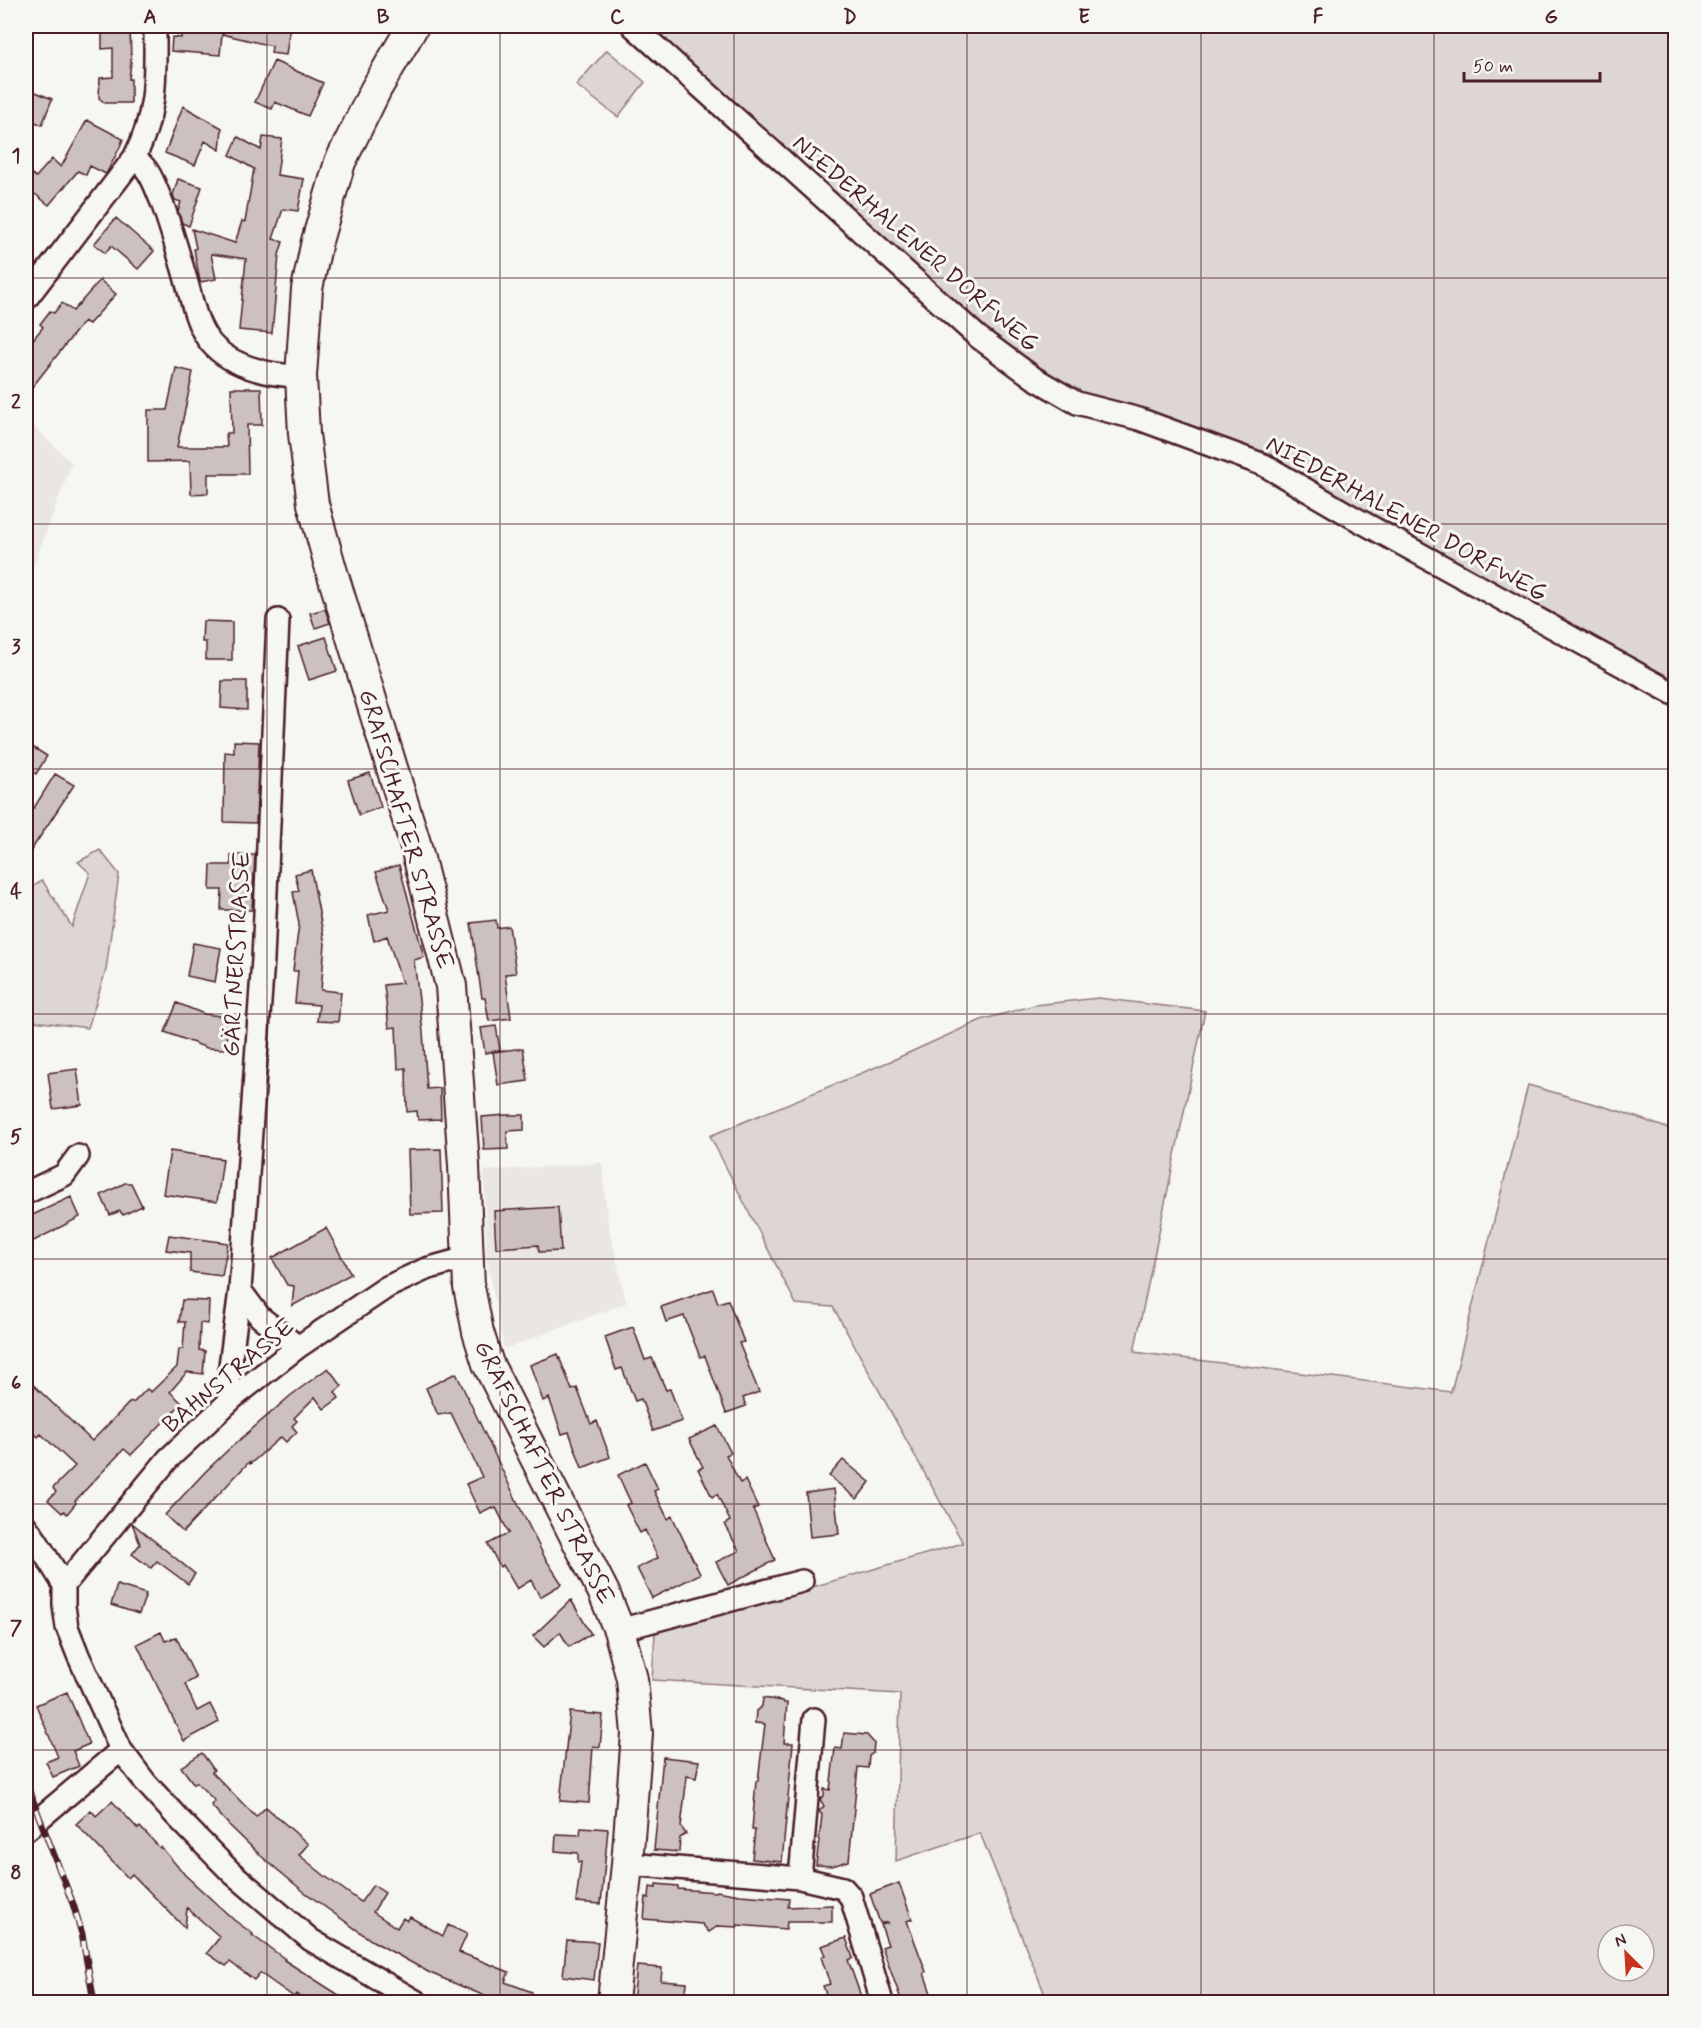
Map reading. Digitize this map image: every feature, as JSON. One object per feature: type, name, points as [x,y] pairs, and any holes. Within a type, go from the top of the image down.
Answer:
[{"type":"main road","name":"GRAFSCHAFTER STRASSE","points":[[404,28],[340,162],[316,242],[308,289],[302,376],[304,434],[313,504],[416,843],[451,986],[464,1165],[466,1258],[478,1332],[488,1364],[604,1593],[620,1630],[632,1679],[637,1734],[613,2002]]},
{"type":"street","points":[[26,299],[134,158],[148,127],[155,94],[155,26]]},
{"type":"street","name":"NIEDERHALENER DORFWEG","points":[[633,26],[978,337],[1034,378],[1077,403],[1139,419],[1264,465],[1676,695]]},
{"type":"street","points":[[134,158],[150,174],[169,222],[197,319],[208,339],[223,355],[245,365],[280,376],[302,376]]},
{"type":"street","name":"GÄRTNERSTRASSE","points":[[234,1397],[228,1381],[240,1290],[263,959],[278,620]]},
{"type":"street","points":[[26,1193],[64,1175],[78,1156]]},
{"type":"street","name":"BAHNSTRASSE","points":[[64,1585],[168,1459],[234,1397],[298,1347],[387,1287],[426,1269],[466,1258]]},
{"type":"street","points":[[240,1290],[260,1317],[298,1347]]},
{"type":"street","points":[[26,1526],[64,1585],[67,1627],[121,1750],[177,1817],[249,1887],[311,1940],[417,2002]]},
{"type":"street","name":"GRAFSCHAFTER STRASSE","points":[[620,1630],[802,1581]]},
{"type":"street","points":[[800,1878],[814,1719]]},
{"type":"street","points":[[26,1830],[121,1750]]},
{"type":"street","points":[[627,1864],[800,1878],[843,1888],[851,1898],[882,2002]]},
{"type":"shaded area","points":[[644,26],[1675,26],[1675,684],[1265,455],[1077,393],[987,332]]},
{"type":"shaded area","points":[[607,50],[645,82],[618,117],[576,85]]},
{"type":"shaded area","points":[[26,420],[72,463],[26,585]]},
{"type":"shaded area","points":[[100,850],[119,874],[106,970],[88,1028],[26,1020],[26,892],[42,880],[72,927],[90,873],[78,862]]},
{"type":"shaded area","points":[[1098,998],[1205,1011],[1134,1352],[1451,1392],[1528,1085],[1619,1111],[1675,1131],[1675,2002],[1048,2002],[980,1833],[896,1861],[900,1694],[652,1680],[655,1633],[963,1543],[833,1307],[796,1304],[710,1136],[893,1060],[981,1020],[1035,1005]]},
{"type":"shaded area","points":[[602,1163],[607,1218],[626,1303],[504,1349],[487,1260],[484,1171]]},
{"type":"building","points":[[102,26],[130,26],[131,103],[105,103],[99,98],[100,78],[113,77],[113,48],[102,49]]},
{"type":"building","points":[[182,26],[290,26],[286,55],[271,53],[272,46],[222,34],[220,55],[171,51],[172,37],[181,38]]},
{"type":"building","points":[[274,61],[323,83],[308,116],[275,102],[272,109],[255,102]]},
{"type":"building","points":[[26,88],[52,99],[42,125],[26,118]]},
{"type":"building","points":[[183,106],[222,128],[220,150],[205,141],[195,165],[165,153]]},
{"type":"building","points":[[87,120],[123,139],[120,147],[106,174],[90,166],[86,175],[78,171],[49,205],[26,187],[26,182],[32,174],[36,177],[52,159],[61,167]]},
{"type":"building","points":[[238,137],[261,150],[263,137],[282,139],[277,175],[304,179],[298,211],[283,209],[273,239],[283,242],[279,255],[272,333],[239,330],[246,259],[211,254],[216,279],[200,282],[194,249],[196,248],[192,229],[235,243],[242,221],[245,222],[254,169],[230,155]]},
{"type":"building","points":[[178,179],[202,187],[189,226],[182,223],[178,211],[181,202],[175,200],[173,195]]},
{"type":"building","points":[[116,218],[154,251],[138,269],[111,246],[105,253],[94,244]]},
{"type":"building","points":[[100,280],[116,294],[89,324],[84,321],[26,395],[26,348],[43,327],[40,324],[50,311],[54,313],[62,303],[73,311]]},
{"type":"building","points":[[176,368],[193,372],[177,447],[227,447],[226,433],[232,433],[231,388],[261,388],[262,425],[247,425],[248,474],[208,474],[208,493],[191,494],[190,461],[148,462],[148,410],[167,410]]},
{"type":"building","points":[[325,609],[330,623],[315,628],[310,613]]},
{"type":"building","points":[[203,621],[232,622],[232,660],[206,660],[206,642],[202,642]]},
{"type":"building","points":[[326,637],[337,671],[309,680],[298,646]]},
{"type":"building","points":[[222,681],[247,681],[247,710],[221,708]]},
{"type":"building","points":[[234,741],[259,742],[256,823],[224,822],[225,752],[234,753]]},
{"type":"building","points":[[26,743],[47,756],[36,774],[26,768]]},
{"type":"building","points":[[370,773],[381,807],[359,815],[348,780]]},
{"type":"building","points":[[55,774],[74,785],[26,858],[26,803],[34,808]]},
{"type":"building","points":[[231,855],[255,855],[252,910],[221,910],[222,890],[210,890],[211,865],[231,865]]},
{"type":"building","points":[[399,865],[424,957],[414,960],[427,1089],[440,1088],[441,1119],[418,1120],[417,1111],[407,1112],[406,1068],[398,1069],[396,1027],[389,1028],[384,985],[402,983],[387,936],[374,941],[368,915],[389,910],[376,872]]},
{"type":"building","points":[[311,870],[325,944],[321,990],[341,992],[338,1022],[317,1021],[319,1005],[295,1003],[298,971],[293,971],[299,924],[293,892],[299,891],[295,874]]},
{"type":"building","points":[[496,920],[497,928],[509,926],[516,973],[505,974],[511,1018],[489,1021],[485,998],[482,998],[471,923]]},
{"type":"building","points":[[193,943],[221,948],[215,982],[187,976]]},
{"type":"building","points":[[177,1003],[204,1014],[229,1017],[225,1049],[207,1048],[165,1032]]},
{"type":"building","points":[[496,1026],[500,1050],[485,1053],[481,1028]]},
{"type":"building","points":[[523,1048],[528,1081],[498,1085],[493,1052]]},
{"type":"building","points":[[77,1069],[82,1105],[53,1109],[48,1073]]},
{"type":"building","points":[[524,1115],[524,1130],[507,1131],[508,1149],[484,1150],[482,1117]]},
{"type":"building","points":[[441,1149],[443,1213],[410,1214],[408,1150]]},
{"type":"building","points":[[170,1151],[223,1159],[217,1202],[163,1194]]},
{"type":"building","points":[[125,1183],[131,1183],[142,1206],[123,1215],[120,1211],[110,1215],[101,1195]]},
{"type":"building","points":[[71,1197],[80,1217],[26,1245],[26,1218]]},
{"type":"building","points":[[558,1207],[561,1251],[539,1252],[538,1245],[496,1248],[494,1211]]},
{"type":"building","points":[[326,1228],[351,1274],[292,1306],[294,1286],[287,1285],[272,1258]]},
{"type":"building","points":[[169,1235],[228,1243],[222,1276],[190,1272],[190,1253],[166,1250]]},
{"type":"building","points":[[713,1289],[718,1303],[728,1300],[744,1342],[739,1343],[759,1392],[743,1398],[746,1406],[726,1413],[705,1356],[700,1357],[684,1316],[666,1322],[661,1307]]},
{"type":"building","points":[[182,1300],[209,1301],[208,1324],[200,1323],[199,1350],[205,1351],[203,1374],[187,1372],[170,1392],[182,1403],[131,1455],[124,1449],[75,1501],[76,1503],[67,1514],[64,1511],[62,1513],[48,1500],[56,1492],[53,1488],[75,1466],[41,1434],[38,1437],[26,1426],[26,1378],[92,1441],[129,1403],[134,1402],[147,1389],[151,1392],[177,1367],[179,1349],[183,1349],[185,1322],[179,1322]]},
{"type":"building","points":[[633,1327],[645,1360],[652,1358],[666,1390],[670,1389],[682,1421],[653,1431],[641,1399],[635,1401],[622,1368],[616,1370],[605,1337]]},
{"type":"building","points":[[558,1354],[572,1390],[577,1388],[591,1424],[597,1421],[610,1457],[582,1468],[569,1432],[562,1434],[549,1398],[543,1401],[530,1365]]},
{"type":"building","points":[[328,1368],[342,1386],[335,1392],[339,1398],[324,1409],[315,1397],[294,1418],[297,1421],[292,1426],[297,1432],[286,1442],[281,1437],[250,1464],[249,1462],[183,1532],[165,1515],[228,1450],[290,1396]]},
{"type":"building","points":[[456,1373],[545,1558],[562,1584],[540,1597],[531,1580],[517,1589],[503,1565],[500,1567],[488,1544],[509,1533],[496,1508],[492,1507],[480,1513],[466,1484],[482,1477],[451,1413],[438,1415],[426,1388]]},
{"type":"building","points":[[717,1426],[731,1453],[726,1455],[740,1483],[745,1480],[758,1507],[753,1509],[775,1560],[728,1585],[716,1562],[739,1551],[725,1524],[730,1521],[717,1494],[712,1497],[698,1469],[703,1467],[689,1439]]},
{"type":"building","points":[[843,1460],[870,1482],[857,1499],[829,1476]]},
{"type":"building","points":[[645,1462],[658,1489],[654,1491],[668,1519],[672,1516],[700,1574],[652,1598],[637,1568],[658,1558],[645,1530],[640,1533],[626,1505],[631,1503],[618,1475]]},
{"type":"building","points":[[834,1489],[839,1534],[810,1537],[806,1493]]},
{"type":"building","points":[[132,1523],[195,1574],[188,1584],[157,1561],[151,1568],[132,1554],[140,1544]]},
{"type":"building","points":[[117,1585],[146,1594],[139,1614],[111,1605]]},
{"type":"building","points":[[571,1600],[591,1634],[569,1647],[560,1632],[544,1647],[533,1636]]},
{"type":"building","points":[[161,1632],[165,1641],[176,1637],[196,1678],[185,1684],[197,1711],[210,1704],[219,1722],[184,1741],[137,1644]]},
{"type":"building","points":[[67,1692],[89,1744],[73,1751],[79,1766],[53,1777],[46,1762],[58,1757],[36,1705]]},
{"type":"building","points":[[763,1698],[787,1703],[784,1743],[793,1743],[782,1862],[752,1859],[756,1781],[758,1781],[765,1724],[755,1723],[756,1711],[762,1706]]},
{"type":"building","points":[[570,1712],[603,1715],[600,1747],[593,1746],[589,1803],[560,1801]]},
{"type":"building","points":[[844,1733],[867,1735],[874,1743],[873,1753],[869,1756],[868,1768],[858,1767],[849,1861],[832,1866],[816,1865],[822,1815],[819,1811],[824,1806],[820,1799],[824,1796],[824,1789],[830,1790],[835,1748],[842,1749]]},
{"type":"building","points":[[202,1753],[214,1770],[212,1772],[256,1817],[266,1807],[308,1844],[299,1855],[325,1876],[361,1902],[373,1885],[385,1893],[373,1912],[397,1928],[403,1918],[407,1921],[410,1917],[443,1936],[448,1925],[467,1934],[459,1952],[509,1972],[505,1982],[532,1992],[528,2002],[499,2002],[430,1973],[371,1940],[303,1891],[261,1856],[229,1825],[211,1805],[215,1801],[196,1782],[194,1784],[181,1767]]},
{"type":"building","points":[[663,1757],[699,1761],[696,1778],[687,1776],[681,1827],[686,1834],[680,1838],[679,1852],[654,1850]]},
{"type":"building","points":[[112,1801],[138,1829],[140,1827],[161,1847],[185,1875],[234,1920],[284,1960],[350,2002],[307,2002],[296,1994],[294,1997],[260,1973],[254,1980],[230,1962],[226,1966],[207,1953],[220,1937],[187,1908],[185,1928],[132,1874],[128,1878],[76,1824],[91,1810],[96,1816]]},
{"type":"building","points":[[581,1827],[608,1829],[601,1904],[576,1902],[581,1862],[578,1862],[578,1853],[555,1851],[556,1834],[580,1835]]},
{"type":"building","points":[[899,1883],[912,1919],[907,1921],[926,1972],[924,1973],[934,2002],[902,2002],[882,1947],[888,1945],[881,1925],[888,1923],[880,1923],[870,1894]]},
{"type":"building","points":[[656,1884],[678,1886],[678,1889],[789,1899],[788,1907],[832,1905],[832,1922],[787,1922],[786,1929],[738,1925],[737,1927],[718,1926],[709,1932],[702,1924],[644,1919],[646,1897],[649,1898],[650,1887],[656,1888]]},
{"type":"building","points":[[846,1938],[853,1958],[848,1960],[863,2002],[829,2002],[823,1986],[830,1984],[821,1957],[825,1955],[821,1946]]},
{"type":"building","points":[[567,1940],[598,1942],[594,1980],[563,1976]]},
{"type":"building","points":[[637,1966],[662,1968],[661,1981],[687,1983],[685,1999],[633,2002]]},
{"type":"railway","points":[[26,1783],[73,1904],[82,1934],[94,2002]]}]
